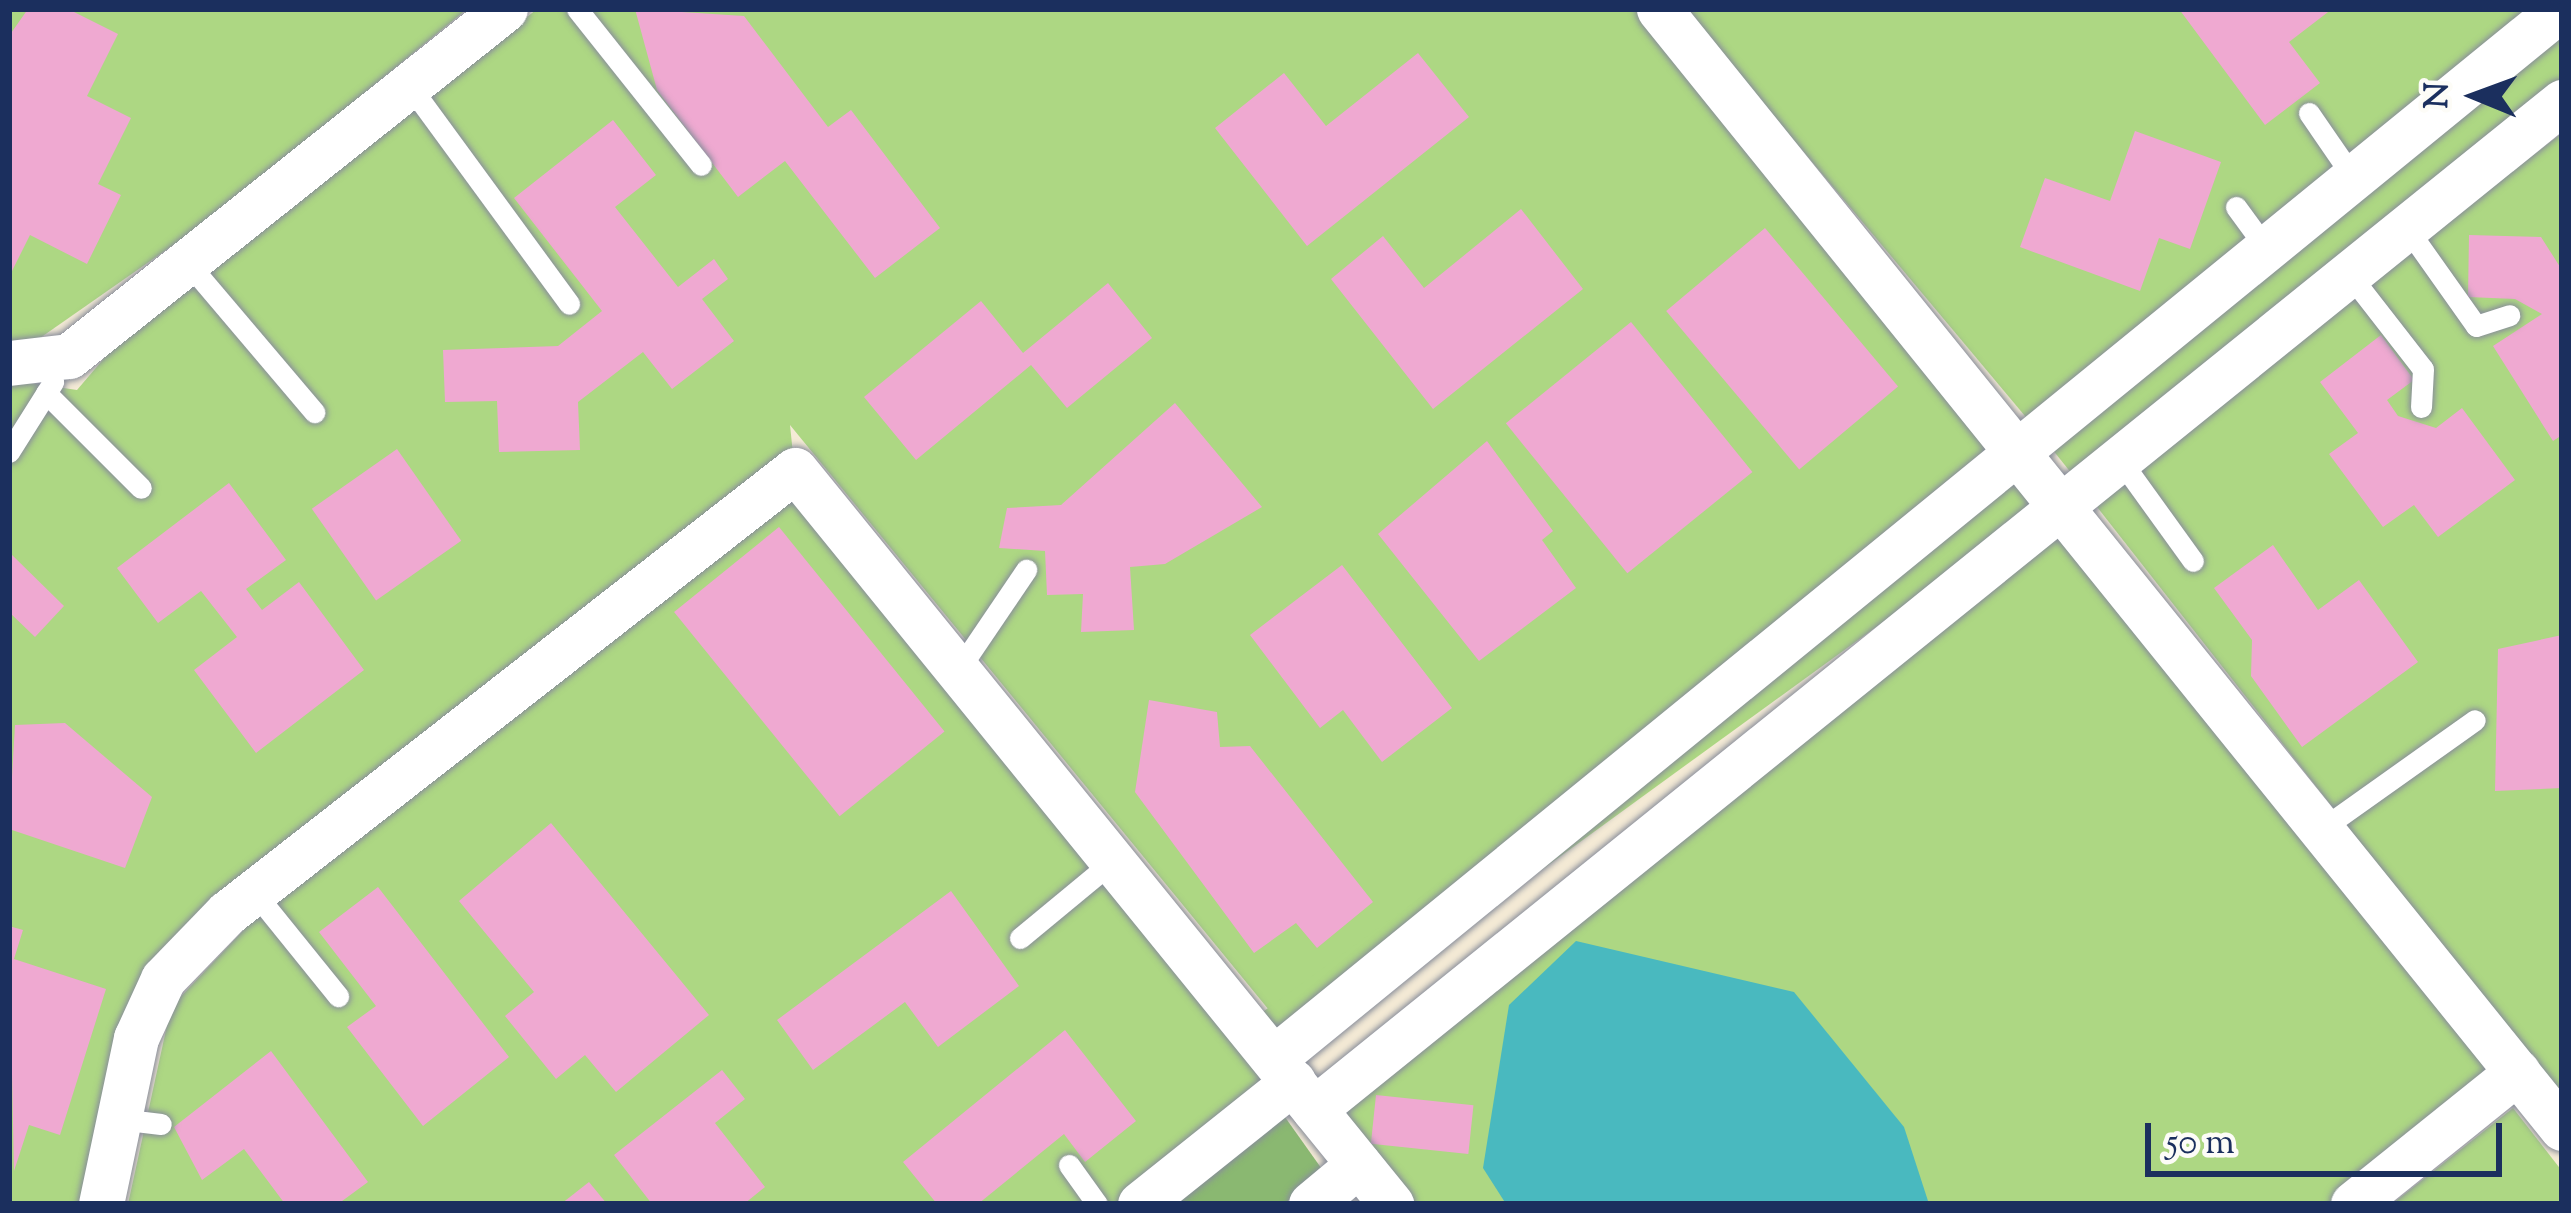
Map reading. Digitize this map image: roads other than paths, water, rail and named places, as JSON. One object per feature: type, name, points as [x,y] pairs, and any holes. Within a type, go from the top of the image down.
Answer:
[{"type":"street","points":[[9,363],[57,375],[187,262],[505,9]]},
{"type":"street","points":[[1659,9],[2021,447],[2562,1128]]},
{"type":"street","points":[[1293,1083],[1716,698],[2560,9]]},
{"type":"street","points":[[2460,90],[2510,144]]},
{"type":"street","points":[[1140,1204],[1293,1083],[1760,747],[2562,102]]},
{"type":"street","points":[[100,1204],[140,1122],[163,979],[254,892],[795,470],[1390,1204]]},
{"type":"street","points":[[1716,698],[1760,747]]},
{"type":"street","points":[[2353,1204],[2517,1072]]},
{"type":"street","points":[[1312,1204],[1359,1164]]},
{"type":"lane","points":[[577,9],[701,165]]},
{"type":"lane","points":[[409,85],[569,304]]},
{"type":"lane","points":[[2309,113],[2354,177]]},
{"type":"lane","points":[[2236,207],[2266,248]]},
{"type":"lane","points":[[2406,227],[2476,326],[2509,315]]},
{"type":"lane","points":[[187,262],[314,412]]},
{"type":"lane","points":[[2349,274],[2423,369],[2421,406]]},
{"type":"lane","points":[[9,452],[57,375],[142,488]]},
{"type":"lane","points":[[2118,457],[2193,561]]},
{"type":"lane","points":[[958,669],[1026,570]]},
{"type":"lane","points":[[2323,828],[2475,720]]},
{"type":"lane","points":[[1020,938],[1113,861]]},
{"type":"lane","points":[[254,892],[338,995]]},
{"type":"lane","points":[[1069,1166],[1097,1204]]},
{"type":"water","points":[[1576,941],[1794,992],[1904,1127],[1929,1204],[1506,1204],[1483,1168],[1509,1005]]}]
